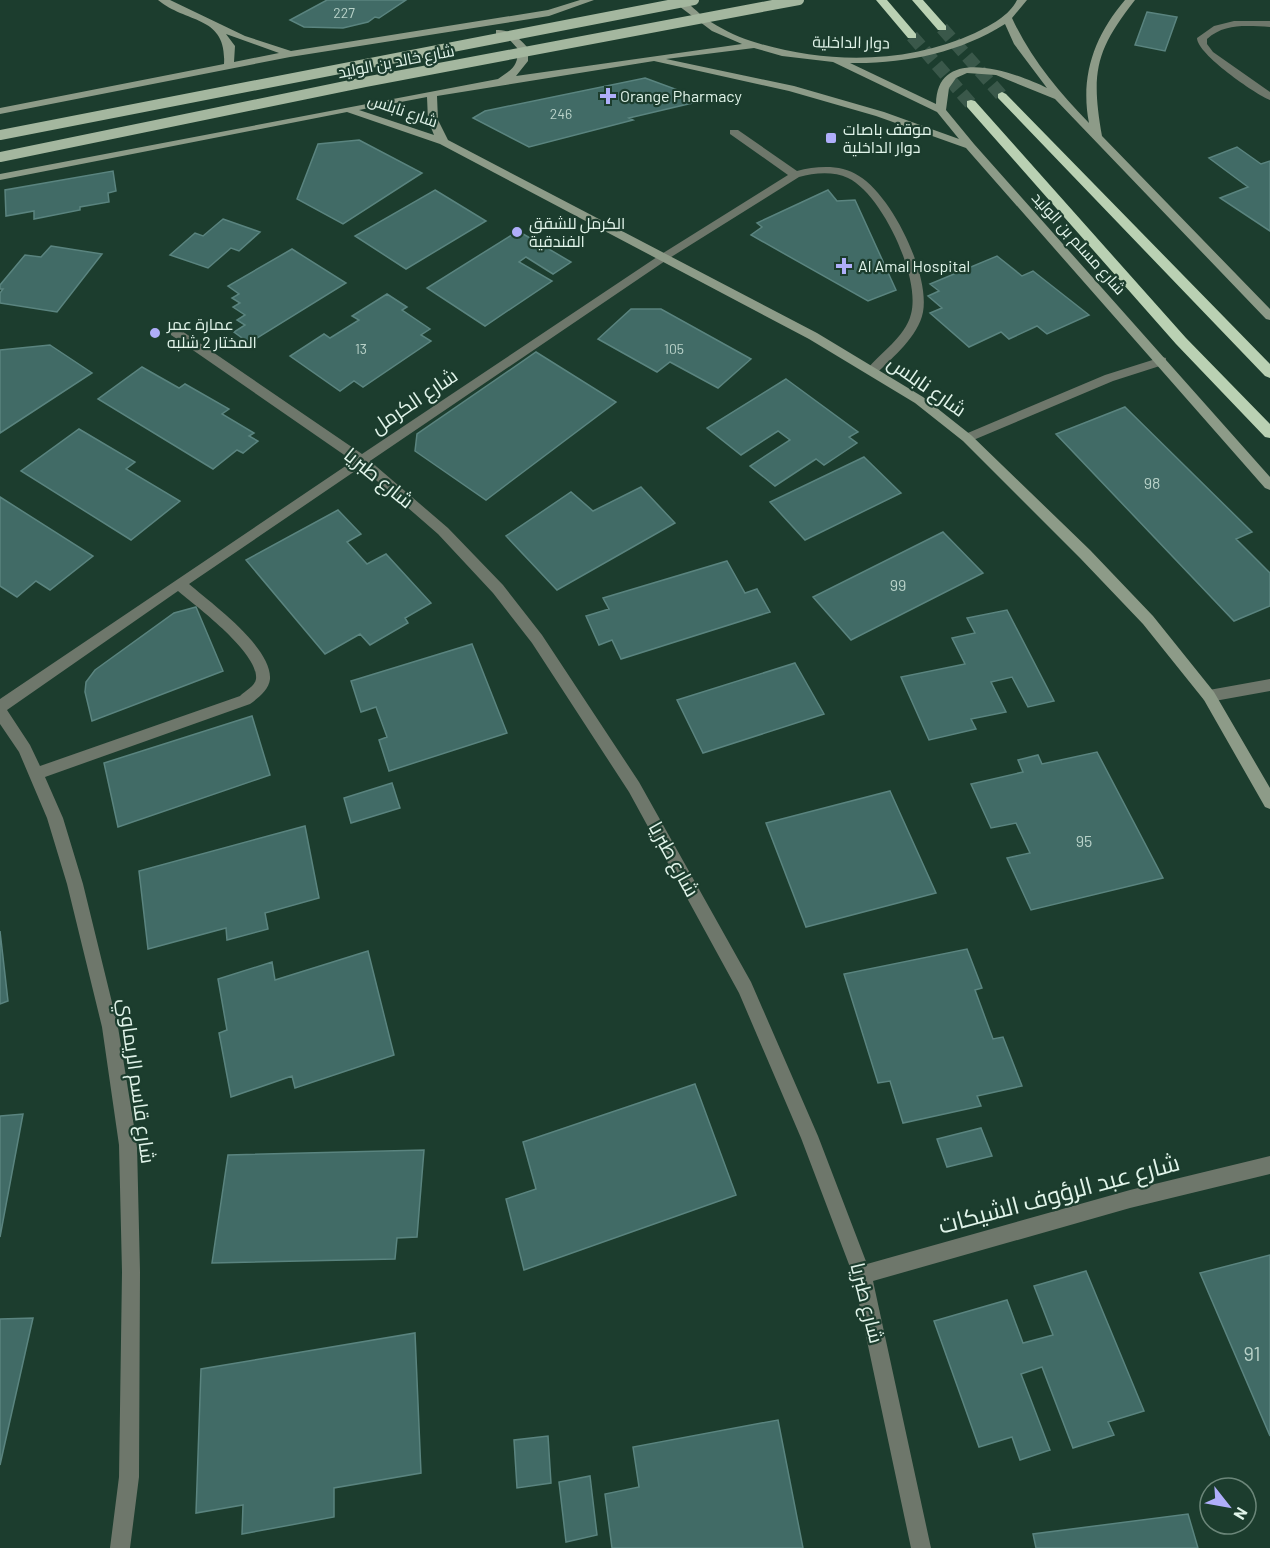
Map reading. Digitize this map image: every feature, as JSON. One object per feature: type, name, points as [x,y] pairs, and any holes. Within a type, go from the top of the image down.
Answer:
[{"type":"highway","points":[[880,0],[912,36]]},
{"type":"highway","points":[[917,0],[942,28]]},
{"type":"highway","points":[[1002,96],[1270,373]]},
{"type":"highway","name":"شارع مسلم بن الوليد","points":[[971,104],[1181,341],[1270,433]]},
{"type":"main road","name":"شارع خالد بن الوليد","points":[[0,135],[694,0]]},
{"type":"main road","name":"شارع خالد بن الوليد","points":[[0,157],[365,82],[799,0]]},
{"type":"street","points":[[163,0],[252,42],[290,54]]},
{"type":"street","name":"شارع خالد بن الوليد","points":[[0,111],[290,54],[549,13],[589,0]]},
{"type":"street","name":"دوار الداخلية","points":[[676,0],[696,17],[723,32],[756,45],[795,55],[836,60],[905,58],[965,43],[1008,19],[1021,2]]},
{"type":"street","points":[[1021,2],[1034,0]]},
{"type":"street","points":[[1097,139],[1090,95],[1092,70],[1102,40],[1120,11],[1130,0]]},
{"type":"street","points":[[1008,19],[1019,44],[1060,99],[1270,316]]},
{"type":"street","points":[[1270,24],[1222,25],[1207,32],[1202,38],[1202,44],[1210,54],[1270,97]]},
{"type":"street","points":[[215,26],[230,46],[228,67]]},
{"type":"street","points":[[468,27],[492,29],[512,36],[523,48],[524,61],[513,74],[494,84]]},
{"type":"street","points":[[0,177],[644,57],[756,45]]},
{"type":"street","points":[[644,57],[791,88],[880,114],[970,146]]},
{"type":"street","name":"شارع مسلم بن الوليد","points":[[836,60],[941,110],[970,146],[1270,485]]},
{"type":"street","points":[[941,110],[945,84],[956,75],[970,71],[990,71],[1019,78],[1060,99]]},
{"type":"street","name":"شارع نابلس","points":[[432,95],[435,126],[444,142]]},
{"type":"street","name":"شارع نابلس","points":[[350,110],[444,142],[813,336],[919,400],[967,438],[1085,554],[1148,620],[1209,696],[1270,802]]},
{"type":"street","points":[[734,132],[795,175],[828,170],[854,177],[867,187],[888,216],[907,251],[918,286],[918,311],[910,331],[872,371]]},
{"type":"street","name":"شارع الكرمل","points":[[0,707],[361,460],[664,257],[795,175]]},
{"type":"street","name":"شارع طبريا","points":[[175,332],[361,460],[443,531],[498,589],[537,639],[634,787],[745,988],[809,1136],[862,1275],[921,1548]]},
{"type":"street","points":[[967,438],[1109,378],[1162,361]]},
{"type":"street","points":[[36,774],[244,700],[260,687],[264,677],[259,661],[239,638],[179,584]]},
{"type":"street","points":[[1209,696],[1270,685]]},
{"type":"street","name":"شارع قاسم الريماوي","points":[[0,712],[26,749],[55,818],[75,884],[110,1027],[128,1144],[131,1272],[129,1477],[120,1548]]},
{"type":"street","name":"شارع عبد الرؤوف الشيكات","points":[[862,1275],[1130,1199],[1270,1165]]},
{"type":"building","points":[[327,0],[406,0],[379,18],[375,17],[368,22],[343,28],[304,27],[290,20]]},
{"type":"building","points":[[1147,12],[1177,17],[1165,51],[1135,45]]},
{"type":"building","points":[[645,78],[705,100],[629,118],[633,120],[529,147],[473,118],[485,111]]},
{"type":"building","points":[[359,140],[422,173],[343,224],[297,199],[318,144]]},
{"type":"building","points":[[1237,147],[1261,164],[1270,161],[1270,231],[1220,198],[1248,187],[1209,158]]},
{"type":"building","points":[[113,171],[116,191],[108,193],[109,202],[34,219],[34,211],[6,216],[5,190]]},
{"type":"building","points":[[435,190],[486,221],[406,269],[355,236]]},
{"type":"building","points":[[828,190],[837,201],[855,200],[896,290],[868,301],[751,235],[762,227],[757,223]]},
{"type":"building","points":[[223,219],[260,232],[239,251],[231,248],[208,268],[170,255],[195,233],[203,236]]},
{"type":"building","points":[[518,231],[571,262],[553,274],[526,257],[519,262],[552,281],[485,326],[427,288]]},
{"type":"building","points":[[51,246],[102,254],[57,312],[0,303],[0,293],[3,289],[0,289],[0,285],[25,255],[41,257]]},
{"type":"building","points":[[292,249],[346,283],[249,343],[234,332],[245,325],[237,320],[245,315],[233,307],[240,303],[232,298],[239,294],[228,286]]},
{"type":"building","points":[[997,256],[1022,276],[1033,271],[1089,315],[1047,334],[1037,326],[1009,339],[1001,332],[969,347],[930,313],[942,308],[928,296],[939,291],[930,284]]},
{"type":"building","points":[[387,294],[407,307],[402,310],[430,329],[421,335],[431,341],[363,387],[354,381],[340,391],[290,356],[324,334],[330,338],[359,320],[352,316]]},
{"type":"building","points":[[631,309],[661,309],[751,359],[718,388],[670,362],[657,372],[598,339]]},
{"type":"building","points":[[50,345],[92,373],[0,433],[0,350]]},
{"type":"building","points":[[536,352],[616,402],[486,500],[415,451],[417,434]]},
{"type":"building","points":[[142,367],[179,388],[185,384],[229,409],[222,414],[254,433],[249,436],[258,441],[243,453],[237,450],[213,469],[98,399]]},
{"type":"building","points":[[786,379],[858,432],[849,437],[857,443],[824,465],[816,459],[775,486],[750,466],[790,440],[778,431],[741,455],[707,428]]},
{"type":"building","points":[[1125,407],[1252,532],[1236,539],[1270,573],[1270,606],[1234,621],[1056,434]]},
{"type":"building","points":[[79,429],[135,462],[126,469],[180,501],[131,540],[21,471]]},
{"type":"building","points":[[864,457],[901,493],[805,540],[770,502]]},
{"type":"building","points":[[641,487],[675,523],[557,590],[506,536],[571,492],[593,511]]},
{"type":"building","points":[[0,497],[93,556],[50,590],[36,581],[17,597],[0,586]]},
{"type":"building","points":[[338,510],[361,534],[347,542],[367,564],[386,554],[431,603],[405,618],[408,623],[370,645],[360,634],[325,654],[246,560]]},
{"type":"building","points":[[943,532],[983,573],[851,640],[813,597]]},
{"type":"building","points":[[727,561],[745,593],[757,589],[770,612],[621,659],[612,640],[599,645],[586,616],[609,609],[603,598]]},
{"type":"building","points":[[196,607],[223,671],[92,721],[85,692],[86,682],[95,670],[174,613]]},
{"type":"building","points":[[1007,610],[1054,701],[1028,707],[1012,677],[991,682],[1006,712],[971,719],[976,729],[929,740],[901,677],[965,664],[952,638],[975,633],[967,618]]},
{"type":"building","points":[[472,644],[507,733],[389,771],[379,740],[387,737],[376,707],[361,712],[351,681]]},
{"type":"building","points":[[795,663],[824,714],[703,753],[677,700]]},
{"type":"building","points":[[252,716],[270,775],[118,827],[104,763]]},
{"type":"building","points":[[1097,752],[1163,878],[1031,910],[1007,858],[1030,853],[1016,823],[991,828],[971,784],[1023,772],[1018,760],[1038,755],[1042,764]]},
{"type":"building","points":[[392,783],[400,808],[351,823],[344,798]]},
{"type":"building","points":[[890,791],[936,893],[806,927],[766,823]]},
{"type":"building","points":[[305,826],[319,898],[265,913],[268,929],[227,940],[226,928],[148,949],[139,871]]},
{"type":"building","points":[[0,931],[8,1001],[0,1004]]},
{"type":"building","points":[[967,949],[982,988],[975,990],[993,1039],[1003,1037],[1022,1086],[977,1096],[981,1106],[903,1123],[890,1081],[878,1083],[844,974]]},
{"type":"building","points":[[368,951],[394,1055],[295,1088],[292,1076],[231,1097],[219,1033],[227,1030],[218,979],[272,962],[275,980]]},
{"type":"building","points":[[695,1084],[736,1195],[524,1270],[506,1199],[536,1189],[523,1142]]},
{"type":"building","points":[[23,1114],[0,1237],[0,1116]]},
{"type":"building","points":[[981,1128],[992,1156],[947,1167],[937,1139]]},
{"type":"building","points":[[424,1150],[417,1237],[397,1238],[395,1259],[212,1263],[228,1155]]},
{"type":"building","points":[[1270,1255],[1270,1436],[1200,1273]]},
{"type":"building","points":[[1086,1271],[1144,1411],[1108,1422],[1114,1435],[1073,1448],[1042,1367],[1021,1374],[1050,1450],[1020,1460],[1012,1437],[979,1447],[934,1321],[1007,1300],[1023,1343],[1053,1335],[1034,1286]]},
{"type":"building","points":[[33,1318],[0,1465],[0,1319]]},
{"type":"building","points":[[415,1333],[421,1473],[334,1488],[334,1517],[242,1534],[243,1505],[196,1513],[201,1369]]},
{"type":"building","points":[[778,1420],[803,1548],[612,1548],[605,1494],[639,1487],[633,1447]]},
{"type":"building","points":[[548,1436],[551,1483],[517,1488],[514,1440]]},
{"type":"building","points":[[590,1476],[597,1535],[566,1542],[559,1482]]},
{"type":"building","points":[[1188,1514],[1198,1548],[1036,1548],[1033,1534]]},
{"type":"tunnel","points":[[942,28],[1002,96]]},
{"type":"tunnel","points":[[912,36],[971,104]]},
{"type":"place","name":"Orange Pharmacy","points":[[608,96]]},
{"type":"place","name":"موقف باصات دوار الداخلية","points":[[831,138]]},
{"type":"place","name":"الكرمل للشقق الفندقية","points":[[517,232]]},
{"type":"place","name":"Al Amal Hospital","points":[[844,266]]},
{"type":"place","name":"عمارة عمر المختار 2 شلبه","points":[[155,333]]}]
